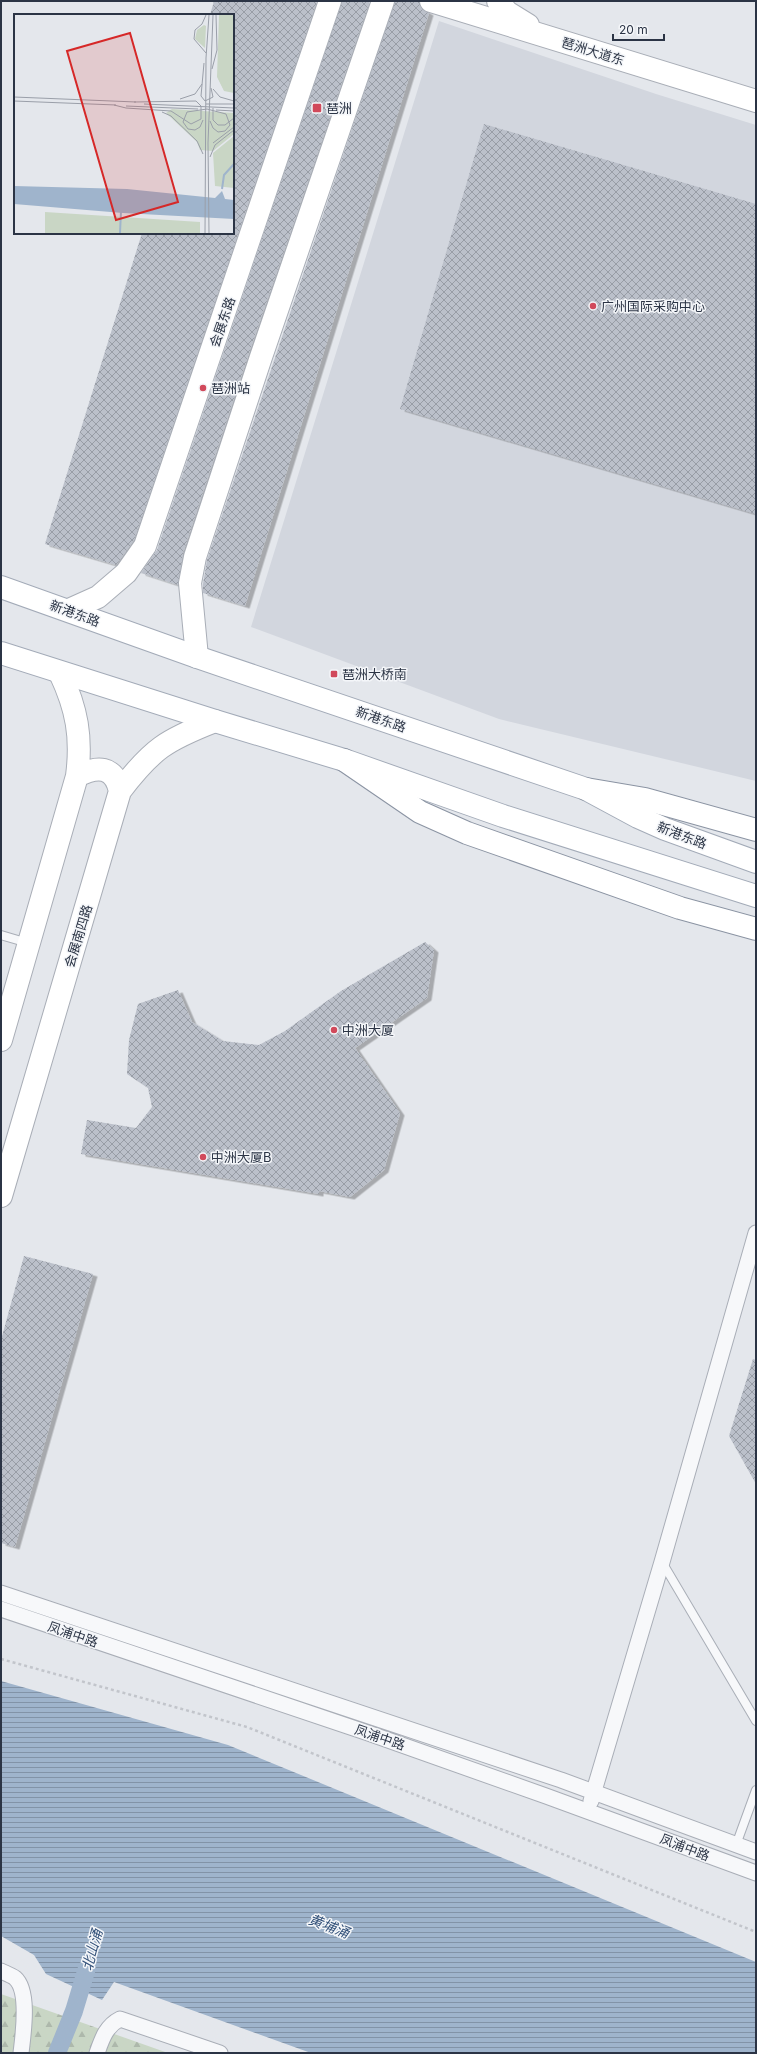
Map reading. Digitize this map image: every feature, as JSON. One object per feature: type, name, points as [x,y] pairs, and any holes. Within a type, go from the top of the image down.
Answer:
[{"type":"main road","name":"会展东路","points":[[69,610],[98,597],[126,573],[145,546],[330,1]]},
{"type":"main road","points":[[197,657],[190,583],[194,557],[383,1]]},
{"type":"main road","name":"琶洲大道东","points":[[431,1],[756,101]]},
{"type":"main road","points":[[498,1],[507,12],[548,37]]},
{"type":"main road","name":"新港东路","points":[[1,587],[69,610],[197,657],[586,789],[638,818],[756,862]]},
{"type":"main road","points":[[1,653],[215,722],[344,760],[503,816],[756,896]]},
{"type":"main road","points":[[1,1040],[77,776],[80,754],[79,732],[74,707],[60,673]]},
{"type":"main road","name":"会展南四路","points":[[1,1196],[120,791],[151,753],[170,740],[215,722]]},
{"type":"main road","points":[[344,760],[420,812],[438,821],[499,846],[680,908],[756,929]]},
{"type":"main road","points":[[77,776],[90,770],[105,771],[118,780],[120,791]]},
{"type":"main road","points":[[586,789],[645,799],[756,830]]},
{"type":"main road","points":[[712,817],[756,821]]},
{"type":"main road","points":[[680,908],[756,941]]},
{"type":"street","points":[[588,1811],[662,1562],[756,1233]]},
{"type":"street","name":"凤浦中路","points":[[1,1593],[594,1792],[756,1852]]},
{"type":"street","name":"凤浦中路","points":[[1,1609],[368,1733],[588,1811],[756,1873]]},
{"type":"street","points":[[1,1971],[16,1978],[22,1991],[24,2013],[21,2053]]},
{"type":"street","points":[[97,2053],[106,2032],[112,2023],[120,2019],[220,2053]]},
{"type":"lane","points":[[1,935],[28,943]]},
{"type":"lane","points":[[662,1562],[756,1722]]},
{"type":"lane","points":[[736,1845],[756,1790]]},
{"type":"path","points":[[1,1659],[247,1727],[756,1932]]},
{"type":"shaded area","points":[[439,21],[656,94],[756,125],[756,781],[499,719],[251,627]]},
{"type":"green space","points":[[1,1994],[168,2053],[1,2053]]},
{"type":"water","name":"黄埔涌","points":[[1,1681],[228,1745],[756,1962],[756,2053],[311,2053],[114,1982],[102,2000],[46,1974],[34,1955],[1,1936]]},
{"type":"building","points":[[214,1],[317,1],[134,540],[116,565],[45,544],[142,234],[234,234],[234,14],[210,14]]},
{"type":"building","points":[[342,1],[370,1],[249,353],[183,553],[178,585],[141,573],[157,550]]},
{"type":"building","points":[[395,1],[419,1],[422,9],[429,13],[245,606],[203,593],[207,560]]},
{"type":"building","name":"广州国际采购中心","points":[[484,124],[756,204],[756,514],[400,409]]},
{"type":"building","points":[[425,942],[434,950],[427,998],[355,1048],[400,1113],[384,1170],[350,1197],[319,1191],[319,1194],[81,1154],[87,1120],[136,1128],[152,1107],[148,1088],[127,1074],[129,1040],[138,1004],[178,990],[192,1022],[223,1041],[259,1045],[285,1031],[341,991]]},
{"type":"building","points":[[24,1256],[93,1274],[15,1547],[1,1543],[1,1340]]},
{"type":"building","points":[[753,1359],[756,1360],[756,1484],[729,1436]]},
{"type":"waterway","name":"北山涌","points":[[57,2053],[74,2011],[87,1968]]},
{"type":"place","name":"琶洲","points":[[317,108]]},
{"type":"place","name":"广州国际采购中心","points":[[593,306]]},
{"type":"place","name":"琶洲站","points":[[203,388]]},
{"type":"place","name":"琶洲大桥南","points":[[334,674]]},
{"type":"place","name":"中洲大厦","points":[[334,1030]]},
{"type":"place","name":"中洲大厦B","points":[[203,1157]]}]
